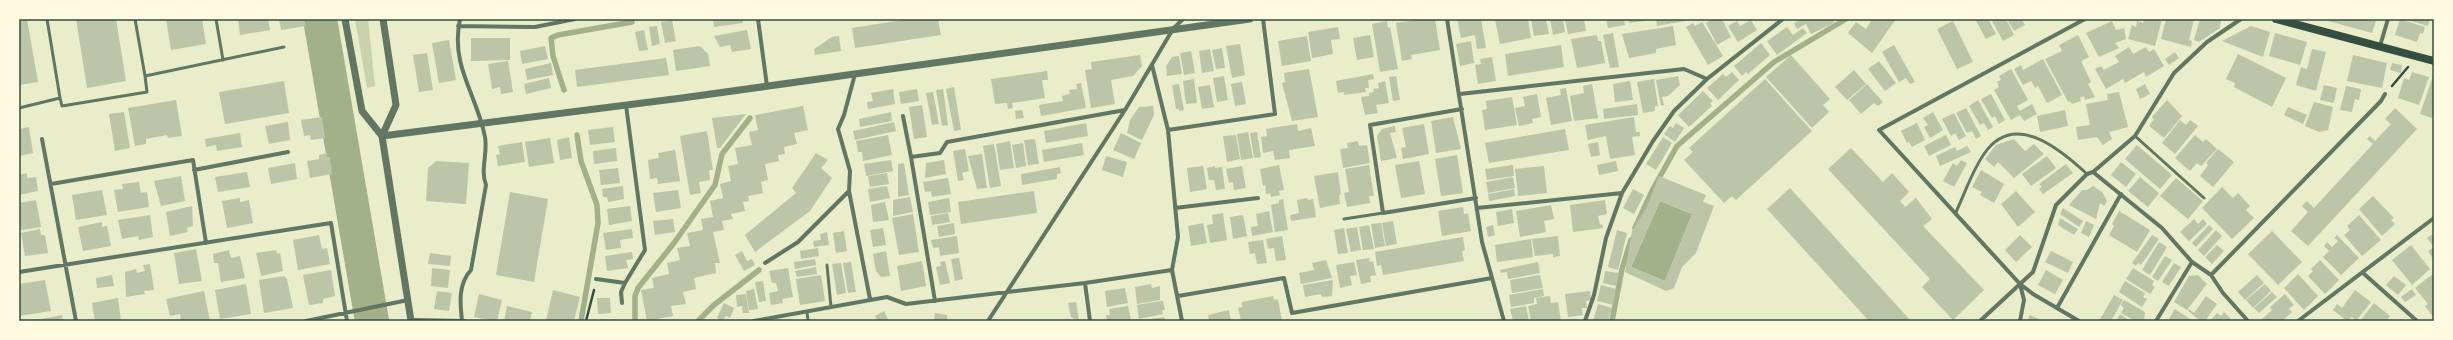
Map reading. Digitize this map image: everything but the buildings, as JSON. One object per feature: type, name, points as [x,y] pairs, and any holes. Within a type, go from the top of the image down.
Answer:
[{"type":"main road","points":[[2276,19],[2434,61]]},
{"type":"street","points":[[345,19],[362,111],[382,136],[411,320],[463,321],[460,299],[465,277],[470,270],[486,185],[483,178],[485,139],[482,123],[466,84],[457,51],[458,26],[460,19]]},
{"type":"street","points":[[382,136],[396,105],[383,19]]},
{"type":"street","points":[[458,26],[535,27],[561,20],[575,19]]},
{"type":"street","points":[[758,19],[767,86]]},
{"type":"street","points":[[988,321],[1125,110],[1173,29],[1183,19]]},
{"type":"street","points":[[382,136],[767,86],[1250,19]]},
{"type":"street","points":[[1168,130],[1275,114],[1263,19]]},
{"type":"street","points":[[1447,19],[1477,208],[1492,278],[1504,321]]},
{"type":"street","points":[[1585,321],[1594,295],[1606,238],[1622,193],[1674,111],[1707,79],[1783,19]]},
{"type":"street","points":[[2079,321],[2020,284],[1956,212],[1879,130],[2085,19]]},
{"type":"street","points":[[1980,321],[2033,272],[2056,205],[2087,174],[2093,172],[2136,136],[2174,73],[2207,42],[2241,19]]},
{"type":"street","points":[[2380,46],[2388,19]]},
{"type":"street","points":[[1152,66],[1168,130],[1178,237],[1174,250],[1172,270],[1182,321]]},
{"type":"street","points":[[1460,94],[1684,69],[1707,79]]},
{"type":"street","points":[[855,73],[844,116],[838,129],[850,171],[849,190],[870,299]]},
{"type":"street","points":[[2211,275],[2381,101],[2385,94]]},
{"type":"street","points":[[622,303],[621,292],[645,250],[626,105]]},
{"type":"street","points":[[1462,108],[1370,125],[1383,213],[1476,198]]},
{"type":"street","points":[[911,157],[940,153],[947,142],[1125,110]]},
{"type":"street","points":[[903,116],[935,301]]},
{"type":"street","points":[[42,138],[76,321]]},
{"type":"street","points":[[194,170],[288,152]]},
{"type":"street","points":[[51,184],[193,160],[206,243]]},
{"type":"street","points":[[2093,172],[2162,228],[2192,262],[2211,275],[2223,292],[2248,321]]},
{"type":"street","points":[[765,263],[798,242],[849,190]]},
{"type":"street","points":[[1477,208],[1622,193]]},
{"type":"street","points":[[2057,308],[2122,194]]},
{"type":"street","points":[[1175,208],[1258,198]]},
{"type":"street","points":[[2298,321],[2434,218]]},
{"type":"street","points":[[19,272],[331,223],[347,321]]},
{"type":"street","points":[[2156,321],[2192,262]]},
{"type":"street","points":[[754,321],[887,296],[906,304],[1085,283],[1172,270]]},
{"type":"street","points":[[2363,273],[2417,321]]},
{"type":"street","points":[[1178,296],[1284,278],[1292,313],[1492,278]]},
{"type":"street","points":[[596,279],[625,283]]},
{"type":"street","points":[[1085,283],[1090,321]]},
{"type":"street","points":[[2020,284],[2024,300],[2020,321]]},
{"type":"street","points":[[306,321],[358,312],[408,300]]},
{"type":"lane","points":[[47,19],[62,106],[147,92],[135,19]]},
{"type":"lane","points":[[216,19],[223,60]]},
{"type":"lane","points":[[145,76],[284,47]]},
{"type":"lane","points":[[19,108],[60,98]]},
{"type":"lane","points":[[1956,212],[1985,152],[1998,139],[2008,134],[2021,133],[2042,141],[2072,161],[2087,174]]},
{"type":"lane","points":[[2136,136],[2204,198]]},
{"type":"lane","points":[[1344,219],[1383,213]]},
{"type":"lane","points":[[827,265],[831,307]]},
{"type":"lane","points":[[806,312],[808,321]]},
{"type":"path","points":[[2385,94],[2418,56]]},
{"type":"path","points":[[586,321],[596,279]]},
{"type":"shaded area","points":[[355,19],[368,19],[375,86],[367,88]]},
{"type":"shaded area","points":[[1660,201],[1692,214],[1665,281],[1631,267]]},
{"type":"waterway","points":[[320,19],[372,321]]},
{"type":"waterway","points":[[1635,228],[1653,189],[1677,146],[1774,62],[1846,19]]},
{"type":"waterway","points":[[564,90],[553,56],[551,38],[558,35],[632,22]]},
{"type":"waterway","points":[[635,321],[635,296],[638,288],[674,243],[715,185],[722,154],[750,118]]},
{"type":"waterway","points":[[577,135],[581,161],[597,205],[598,223],[581,321]]},
{"type":"waterway","points":[[1612,321],[1622,269],[1631,240]]},
{"type":"waterway","points":[[698,321],[714,305],[759,270]]}]
